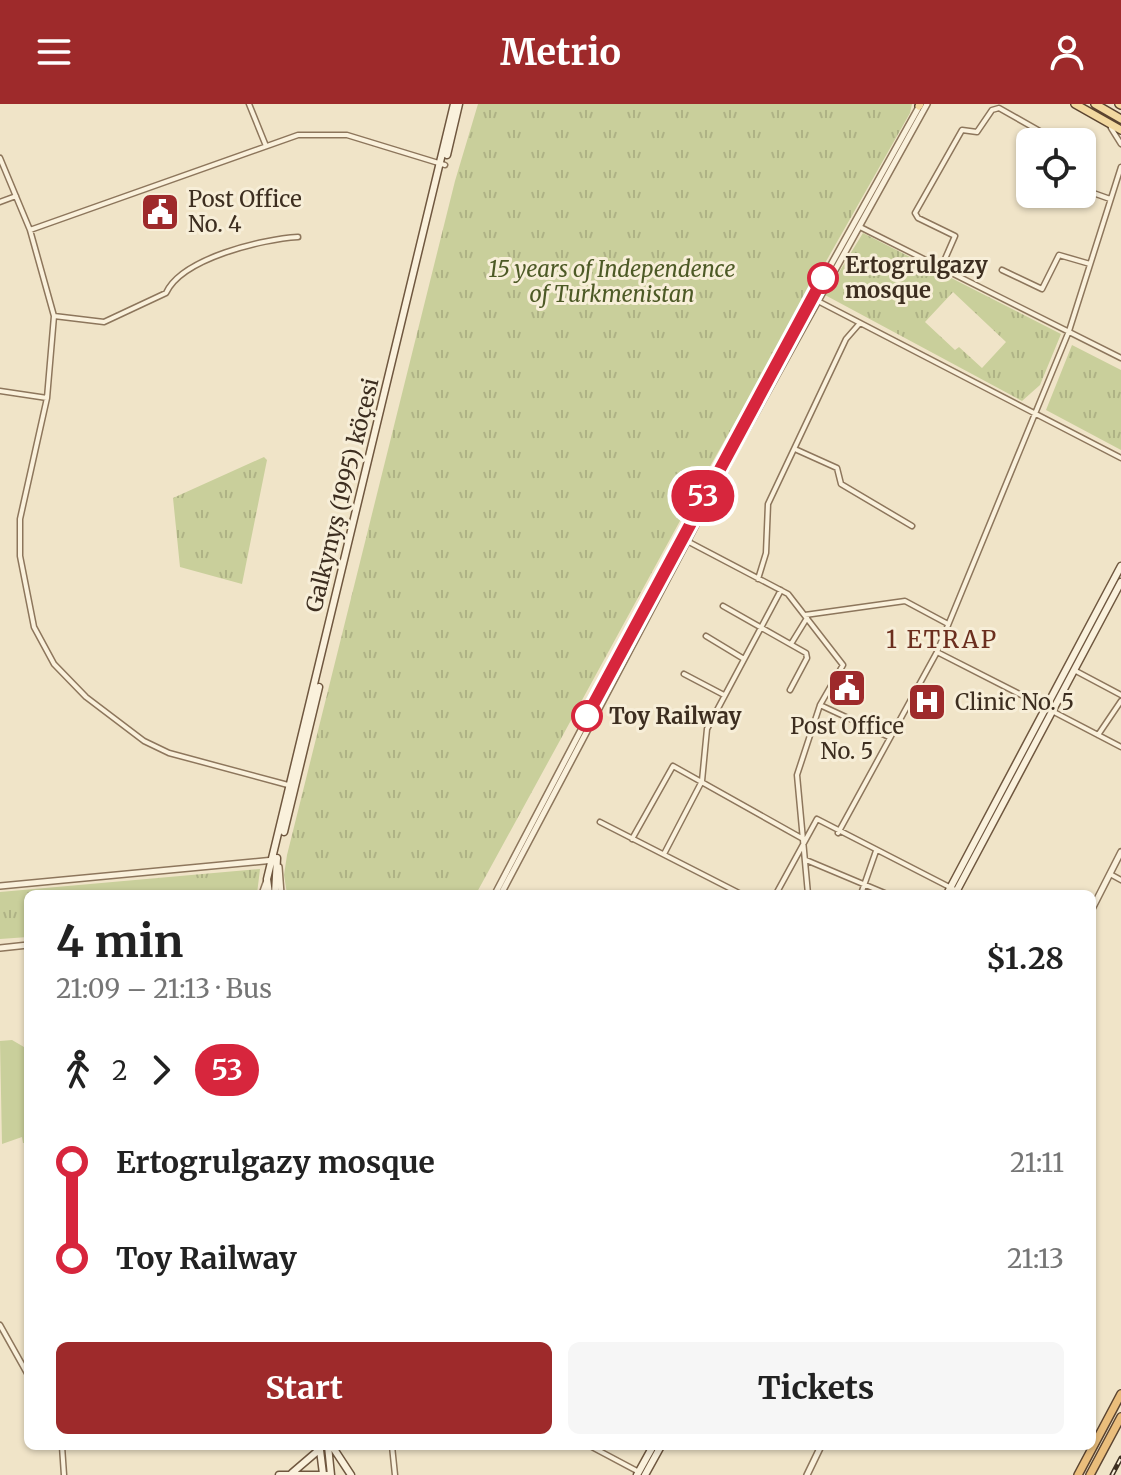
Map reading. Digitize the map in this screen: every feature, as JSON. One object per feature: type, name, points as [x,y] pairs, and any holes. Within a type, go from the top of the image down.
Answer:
[{"type":"highway","points":[[1096,1441],[1121,1394]]},
{"type":"highway","points":[[1090,1475],[1121,1417]]},
{"type":"highway","points":[[1078,1475],[1091,1450]]},
{"type":"main road","name":"Galkynyş (1995) köçesi","points":[[268,890],[267,879],[275,859],[456,104]]},
{"type":"main road","points":[[1075,104],[1121,130]]},
{"type":"main road","points":[[1088,104],[1093,114]]},
{"type":"main road","points":[[1095,104],[1121,119]]},
{"type":"main road","name":"Galkynyş (1995) köçesi","points":[[275,890],[275,859],[291,786],[443,164]]},
{"type":"main road","points":[[956,890],[1121,566]]},
{"type":"main road","points":[[1050,710],[1121,582]]},
{"type":"main road","points":[[290,1474],[318,1450]]},
{"type":"main road","points":[[321,1450],[327,1475]]},
{"type":"main road","points":[[327,1475],[330,1450]]},
{"type":"main road","points":[[333,1450],[351,1475]]},
{"type":"main road","points":[[641,1474],[651,1450]]},
{"type":"main road","points":[[641,1474],[658,1450]]},
{"type":"main road","points":[[279,1475],[327,1475]]},
{"type":"street","points":[[249,104],[266,146]]},
{"type":"street","points":[[497,890],[921,105]]},
{"type":"street","points":[[941,268],[955,236],[918,218],[916,208],[962,130],[977,132],[995,108],[1034,128]]},
{"type":"street","points":[[1093,114],[1115,131],[1121,144]]},
{"type":"street","points":[[30,230],[298,135],[329,133],[369,141],[443,164]]},
{"type":"street","points":[[0,158],[30,230],[54,316],[47,398],[20,519],[19,550],[31,619],[52,662],[86,697],[144,741],[169,753],[291,786]]},
{"type":"street","points":[[838,833],[937,652],[1069,331],[1110,199],[1118,185],[1121,167]]},
{"type":"street","points":[[1096,194],[1110,199]]},
{"type":"street","points":[[0,202],[16,196]]},
{"type":"street","points":[[857,226],[1121,358]]},
{"type":"street","points":[[54,316],[104,322],[166,293],[170,285],[198,263],[280,238],[298,237]]},
{"type":"street","points":[[1002,270],[1042,289],[1059,255],[1090,264]]},
{"type":"street","points":[[815,299],[1121,458]]},
{"type":"street","points":[[758,579],[766,553],[768,504],[797,450],[846,339],[860,323]]},
{"type":"street","points":[[0,391],[47,398]]},
{"type":"street","points":[[797,450],[837,468],[841,484],[912,526]]},
{"type":"street","points":[[685,540],[781,590],[843,665],[820,705],[797,775],[797,801],[805,840],[808,890]]},
{"type":"street","points":[[503,890],[685,540]]},
{"type":"street","points":[[664,854],[702,781],[707,729],[781,590]]},
{"type":"street","points":[[1112,598],[1121,603]]},
{"type":"street","points":[[806,617],[905,601],[948,624]]},
{"type":"street","points":[[723,606],[791,644],[807,658],[790,690]]},
{"type":"street","points":[[791,644],[806,617]]},
{"type":"street","points":[[706,636],[744,659]]},
{"type":"street","points":[[937,652],[1121,747]]},
{"type":"street","points":[[1074,670],[1121,698],[1098,735]]},
{"type":"street","points":[[684,674],[724,696]]},
{"type":"street","points":[[820,705],[889,737]]},
{"type":"street","points":[[632,839],[673,766],[805,840]]},
{"type":"street","points":[[778,890],[817,819],[838,833],[951,890]]},
{"type":"street","points":[[600,822],[733,890]]},
{"type":"street","points":[[862,890],[876,851]]},
{"type":"street","points":[[1096,901],[1121,852]]},
{"type":"street","points":[[0,886],[275,859],[280,890]]},
{"type":"street","points":[[806,860],[880,890]]},
{"type":"street","points":[[1110,874],[1121,880]]},
{"type":"street","points":[[263,890],[267,879]]},
{"type":"street","points":[[0,948],[24,945]]},
{"type":"street","points":[[0,1325],[24,1368]]},
{"type":"street","points":[[62,1450],[64,1475]]},
{"type":"street","points":[[392,1450],[395,1475]]},
{"type":"street","points":[[597,1450],[641,1474]]},
{"type":"street","points":[[807,1475],[819,1450]]},
{"type":"green space","name":"15 years of Independence of Turkmenistan","points":[[478,104],[912,104],[910,113],[704,477],[478,890],[286,890],[284,875],[287,855],[455,181]]},
{"type":"green space","points":[[863,233],[1061,334],[1040,385],[1022,401],[825,295]],"holes":[[[953,292],[1006,342],[982,368],[959,347],[955,350],[925,322]]]},
{"type":"green space","points":[[1072,345],[1121,370],[1121,450],[1046,410]]},
{"type":"green space","points":[[264,457],[267,460],[242,584],[180,567],[173,498]]},
{"type":"green space","points":[[260,869],[257,890],[24,890],[24,937],[0,939],[0,892]]},
{"type":"green space","points":[[12,1040],[24,1047],[24,1143],[22,1137],[2,1144],[0,1041]]},
{"type":"railway","points":[[1112,1475],[1121,1458]]},
{"type":"bus line","name":"53","points":[[587,716],[823,278]]},
{"type":"place","name":"Post Office No. 4","points":[[160,212]]},
{"type":"place","name":"Ertogrulgazy mosque","points":[[823,278]]},
{"type":"place","name":"Post Office No. 5","points":[[847,688]]},
{"type":"place","name":"Clinic No. 5","points":[[927,702]]},
{"type":"place","name":"Toy Railway","points":[[587,716]]},
{"type":"district","name":"1 ETRAP","points":[[942,639]]}]
